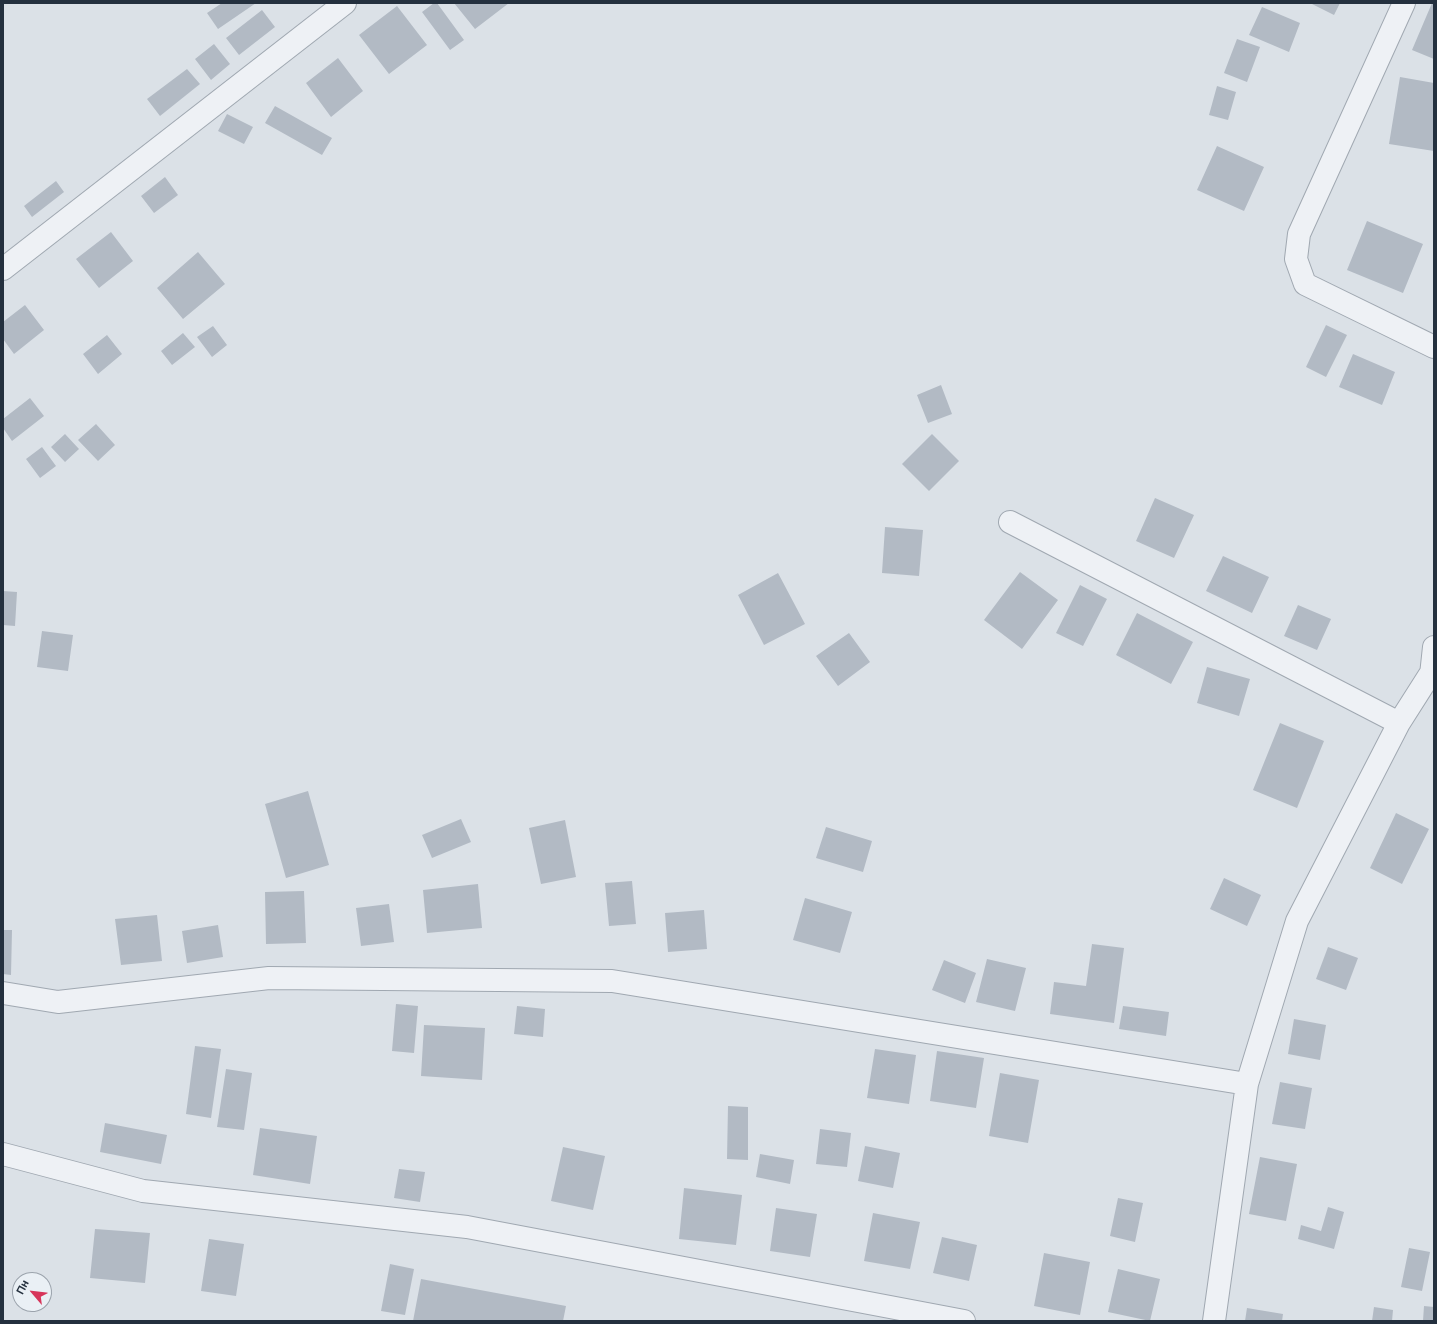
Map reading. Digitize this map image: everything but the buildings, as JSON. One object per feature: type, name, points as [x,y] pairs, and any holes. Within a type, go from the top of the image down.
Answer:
[{"type":"street","points":[[3,269],[345,3]]},
{"type":"street","points":[[1404,3],[1299,234],[1296,259],[1305,284],[1434,347]]},
{"type":"street","points":[[1010,522],[1399,723]]},
{"type":"street","points":[[1214,1321],[1247,1084],[1297,921],[1399,723],[1432,671],[1434,647]]},
{"type":"street","points":[[3,993],[58,1002],[269,978],[612,981],[1247,1084]]},
{"type":"street","points":[[3,1154],[143,1191],[467,1227],[964,1321]]}]
